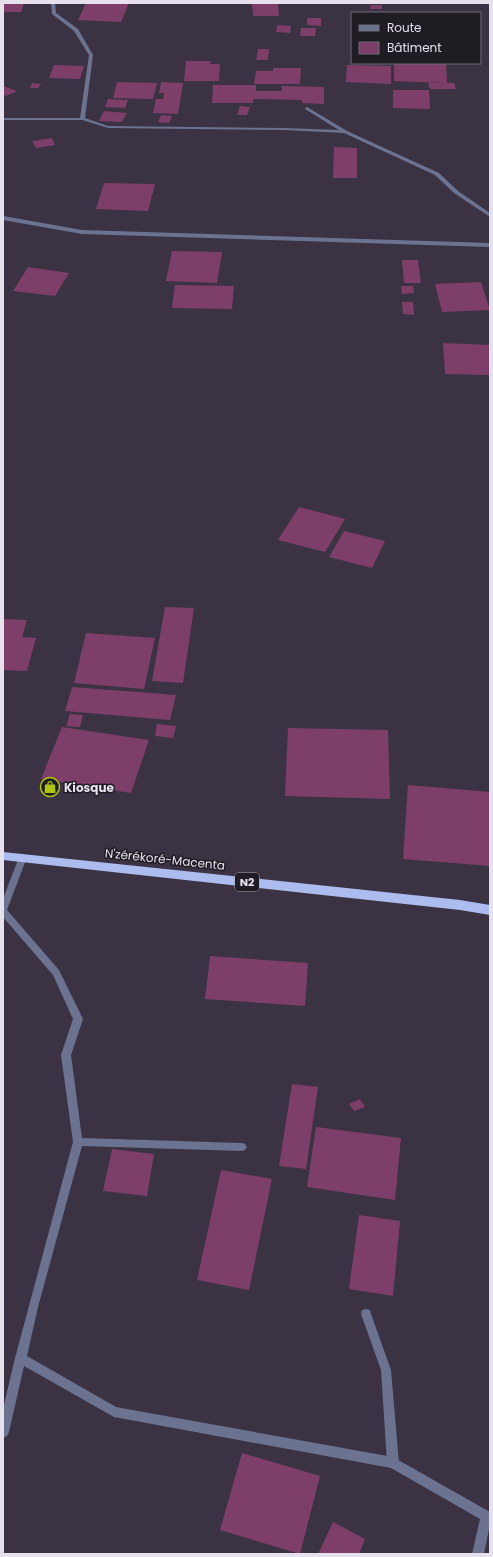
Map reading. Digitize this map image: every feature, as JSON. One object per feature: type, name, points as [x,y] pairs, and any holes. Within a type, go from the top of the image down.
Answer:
[{"type":"highway","name":"N'zérékoré-Macenta","points":[[3,856],[460,905],[490,910]]},
{"type":"street","points":[[54,4],[54,13],[76,30],[91,55],[82,119]]},
{"type":"street","points":[[307,108],[345,132],[437,174],[456,192],[490,215]]},
{"type":"street","points":[[3,119],[82,119],[108,127],[163,126],[345,132]]},
{"type":"street","points":[[3,218],[82,232],[490,245]]},
{"type":"street","points":[[3,1432],[20,1358],[78,1142],[66,1055],[78,1019],[56,973],[3,910],[23,857]]},
{"type":"street","points":[[78,1142],[242,1148]]},
{"type":"street","points":[[366,1314],[386,1370],[393,1463]]},
{"type":"street","points":[[20,1358],[114,1412],[393,1463],[488,1516],[478,1554]]},
{"type":"building","points":[[3,3],[24,3],[21,12],[3,12]]},
{"type":"building","points":[[86,3],[129,3],[121,22],[78,20]]},
{"type":"building","points":[[252,3],[278,3],[279,16],[253,16]]},
{"type":"building","points":[[371,5],[382,5],[382,9],[370,9]]},
{"type":"building","points":[[307,18],[321,18],[321,26],[307,25]]},
{"type":"building","points":[[277,25],[291,26],[290,33],[276,32]]},
{"type":"building","points":[[301,28],[316,28],[315,36],[300,36]]},
{"type":"building","points":[[258,49],[269,49],[268,60],[256,60]]},
{"type":"building","points":[[186,61],[211,61],[210,64],[220,64],[219,81],[184,81]]},
{"type":"building","points":[[394,64],[446,64],[447,83],[454,83],[456,89],[430,89],[428,83],[444,83],[394,81]]},
{"type":"building","points":[[54,65],[84,66],[80,79],[49,78]]},
{"type":"building","points":[[347,65],[391,66],[391,84],[346,82]]},
{"type":"building","points":[[273,68],[301,68],[300,84],[254,84],[256,71],[273,71]]},
{"type":"building","points":[[117,82],[157,83],[153,99],[113,98]]},
{"type":"building","points":[[161,82],[183,83],[178,114],[153,113],[156,99],[163,99],[164,93],[159,93]]},
{"type":"building","points":[[32,83],[41,84],[38,88],[30,88]]},
{"type":"building","points":[[213,85],[256,85],[256,91],[282,91],[282,86],[324,87],[324,104],[302,103],[302,100],[253,99],[253,103],[212,103]]},
{"type":"building","points":[[3,86],[17,91],[6,96],[3,95]]},
{"type":"building","points":[[393,90],[429,90],[430,109],[393,108]]},
{"type":"building","points":[[108,99],[128,100],[125,108],[105,107]]},
{"type":"building","points":[[240,106],[250,107],[247,115],[237,115]]},
{"type":"building","points":[[104,111],[127,113],[122,122],[99,121]]},
{"type":"building","points":[[161,115],[172,116],[169,123],[158,122]]},
{"type":"building","points":[[52,138],[55,145],[36,148],[32,141]]},
{"type":"building","points":[[334,147],[357,148],[357,178],[333,178]]},
{"type":"building","points":[[104,183],[155,184],[148,211],[96,209]]},
{"type":"building","points":[[172,251],[222,252],[217,283],[166,281]]},
{"type":"building","points":[[402,260],[418,260],[421,283],[404,283]]},
{"type":"building","points":[[28,267],[69,273],[55,296],[13,291]]},
{"type":"building","points":[[481,282],[490,310],[442,312],[435,284]]},
{"type":"building","points":[[175,285],[234,286],[232,309],[172,308]]},
{"type":"building","points":[[401,286],[413,286],[414,293],[402,294]]},
{"type":"building","points":[[402,302],[413,302],[414,315],[403,314]]},
{"type":"building","points":[[443,343],[490,345],[490,375],[445,374]]},
{"type":"building","points":[[299,507],[345,519],[325,552],[278,540]]},
{"type":"building","points":[[344,531],[385,541],[372,568],[329,557]]},
{"type":"building","points":[[165,607],[194,608],[183,683],[152,681]]},
{"type":"building","points":[[3,619],[27,620],[22,637],[36,638],[27,671],[3,670]]},
{"type":"building","points":[[86,633],[155,638],[144,689],[74,683]]},
{"type":"building","points":[[72,687],[176,695],[170,720],[65,711]]},
{"type":"building","points":[[70,714],[83,715],[80,727],[66,726]]},
{"type":"building","points":[[157,724],[176,726],[173,738],[155,736]]},
{"type":"building","points":[[62,727],[149,740],[131,793],[41,779]]},
{"type":"building","points":[[288,728],[388,730],[390,799],[285,796]]},
{"type":"building","points":[[408,785],[490,792],[490,866],[403,859]]},
{"type":"building","points":[[210,956],[308,963],[305,1006],[205,999]]},
{"type":"building","points":[[292,1084],[318,1087],[306,1169],[279,1166]]},
{"type":"building","points":[[360,1099],[365,1107],[354,1111],[349,1104]]},
{"type":"building","points":[[316,1127],[401,1138],[395,1200],[307,1187]]},
{"type":"building","points":[[112,1149],[154,1154],[147,1196],[103,1191]]},
{"type":"building","points":[[221,1170],[272,1179],[249,1290],[197,1280]]},
{"type":"building","points":[[359,1215],[400,1221],[393,1296],[349,1289]]},
{"type":"building","points":[[242,1453],[320,1476],[300,1554],[220,1530]]},
{"type":"building","points":[[333,1522],[365,1539],[359,1554],[318,1554]]},
{"type":"place","name":"Kiosque","points":[[50,787]]}]
